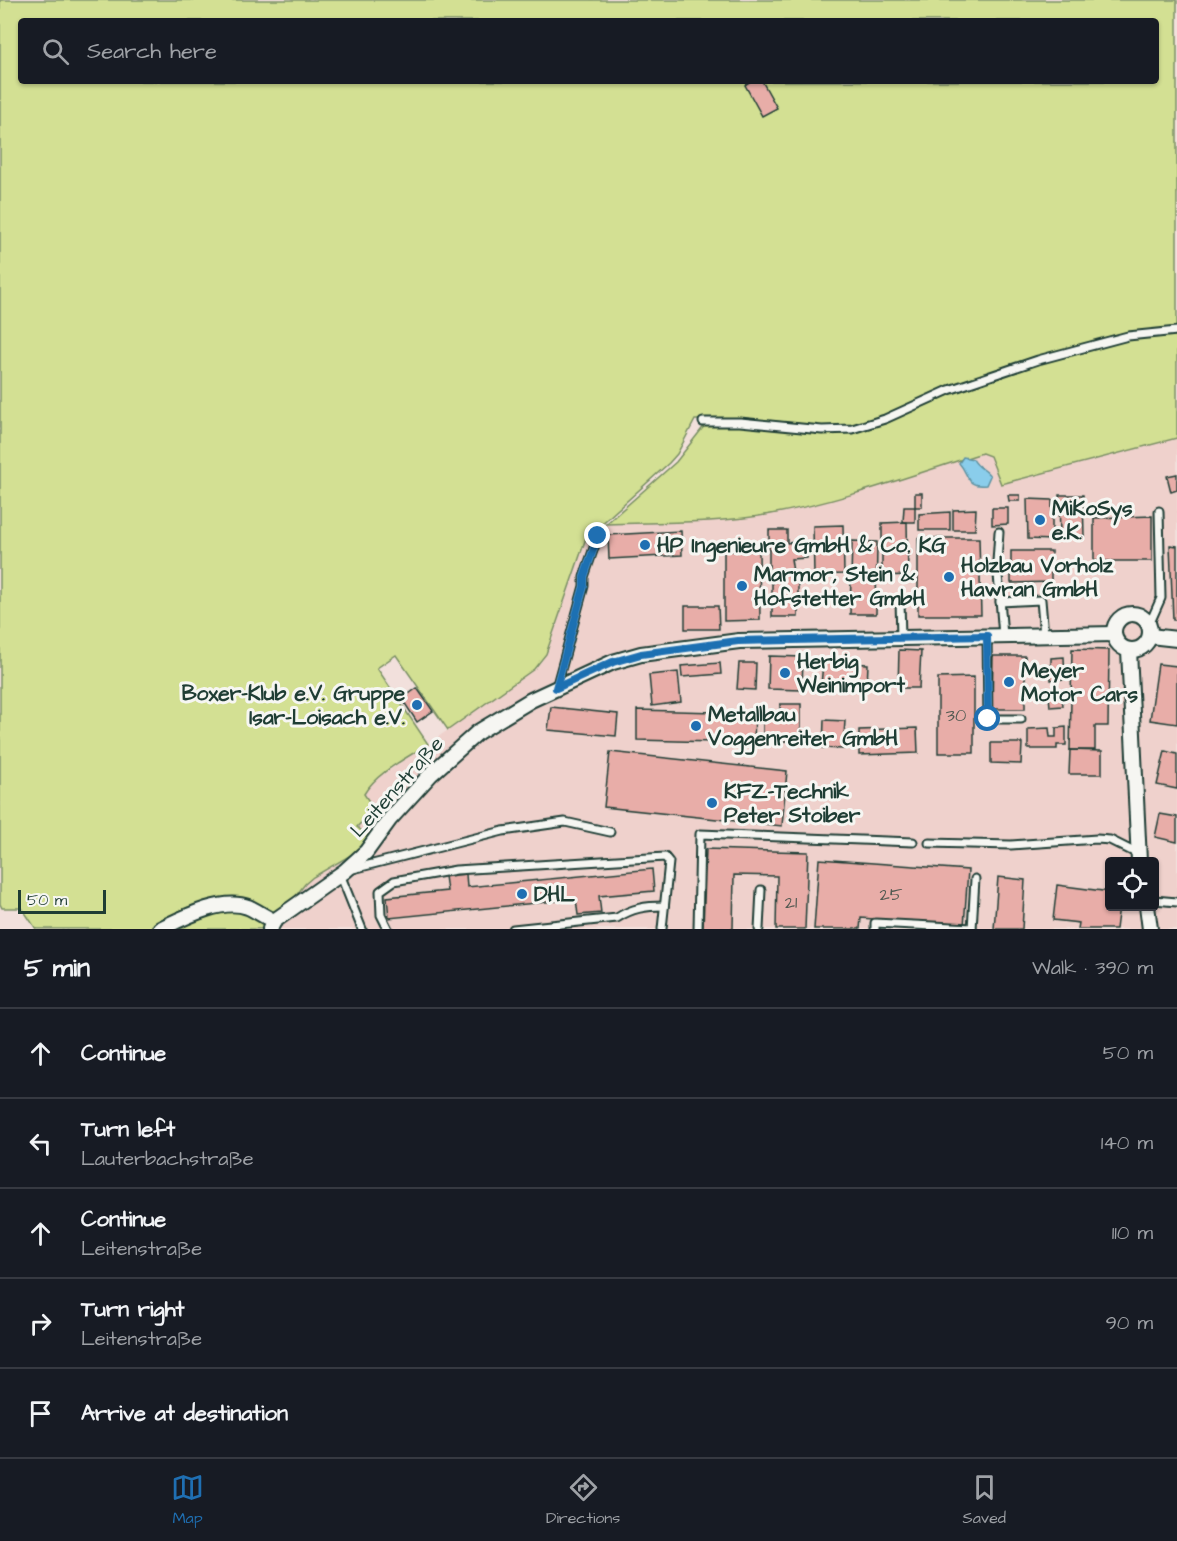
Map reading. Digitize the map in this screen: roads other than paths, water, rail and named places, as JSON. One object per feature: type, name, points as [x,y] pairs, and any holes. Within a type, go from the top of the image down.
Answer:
[{"type":"street","points":[[1150,631],[1145,646],[1135,650],[1119,645],[1114,634],[1116,623],[1125,615],[1136,614],[1142,616],[1150,631],[1177,639]]},
{"type":"street","name":"Leitenstraße","points":[[160,929],[198,912],[231,905],[246,906],[272,925],[366,852],[390,819],[431,774],[478,732],[531,700],[613,662],[641,654],[738,641],[1114,634]]},
{"type":"street","points":[[1129,650],[1139,857]]},
{"type":"street","points":[[1148,911],[1150,929]]},
{"type":"lane","points":[[703,422],[740,422],[822,430],[852,429],[870,424],[949,390],[1038,360],[1128,336],[1177,331]]},
{"type":"lane","points":[[1150,631],[1161,598],[1159,511]]},
{"type":"lane","points":[[999,532],[998,562],[1003,636]]},
{"type":"lane","points":[[556,688],[584,586],[584,577],[598,536]]},
{"type":"lane","points":[[900,600],[901,638]]},
{"type":"lane","points":[[1000,602],[1041,600],[1044,635]]},
{"type":"lane","points":[[987,636],[988,719],[1021,720]]},
{"type":"lane","points":[[362,929],[343,872],[503,831],[555,823],[565,822],[610,831]]},
{"type":"lane","points":[[698,929],[700,834],[913,842]]},
{"type":"lane","points":[[929,843],[1011,845],[1097,839],[1110,840],[1137,857]]},
{"type":"lane","points":[[388,929],[381,915],[380,891],[394,881],[456,870],[665,856],[669,862],[662,929]]},
{"type":"lane","points":[[875,929],[875,923],[972,929],[975,879]]},
{"type":"lane","points":[[759,929],[761,890]]},
{"type":"lane","points":[[1159,900],[1177,902]]},
{"type":"lane","points":[[513,929],[617,918],[627,911],[646,906],[664,906]]},
{"type":"water","points":[[963,457],[973,459],[990,476],[986,485],[971,482],[959,463]]},
{"type":"place","name":"MiKoSys e.K.","points":[[1040,520]]},
{"type":"place","name":"HP Ingenieure GmbH & Co. KG","points":[[645,545]]},
{"type":"place","name":"Holzbau Vorholz Hawran GmbH","points":[[949,577]]},
{"type":"place","name":"Marmor, Stein & Hofstetter GmbH","points":[[742,586]]},
{"type":"place","name":"Herbig Weinimport","points":[[785,673]]},
{"type":"place","name":"Meyer Motor Cars","points":[[1009,682]]},
{"type":"place","name":"Boxer-Klub e.V. Gruppe Isar-Loisach e.V.","points":[[417,705]]},
{"type":"place","name":"Metallbau Voggenreiter GmbH","points":[[696,726]]},
{"type":"place","name":"KFZ-Technik Peter Stoiber","points":[[712,803]]},
{"type":"place","name":"DHL","points":[[522,894]]}]
